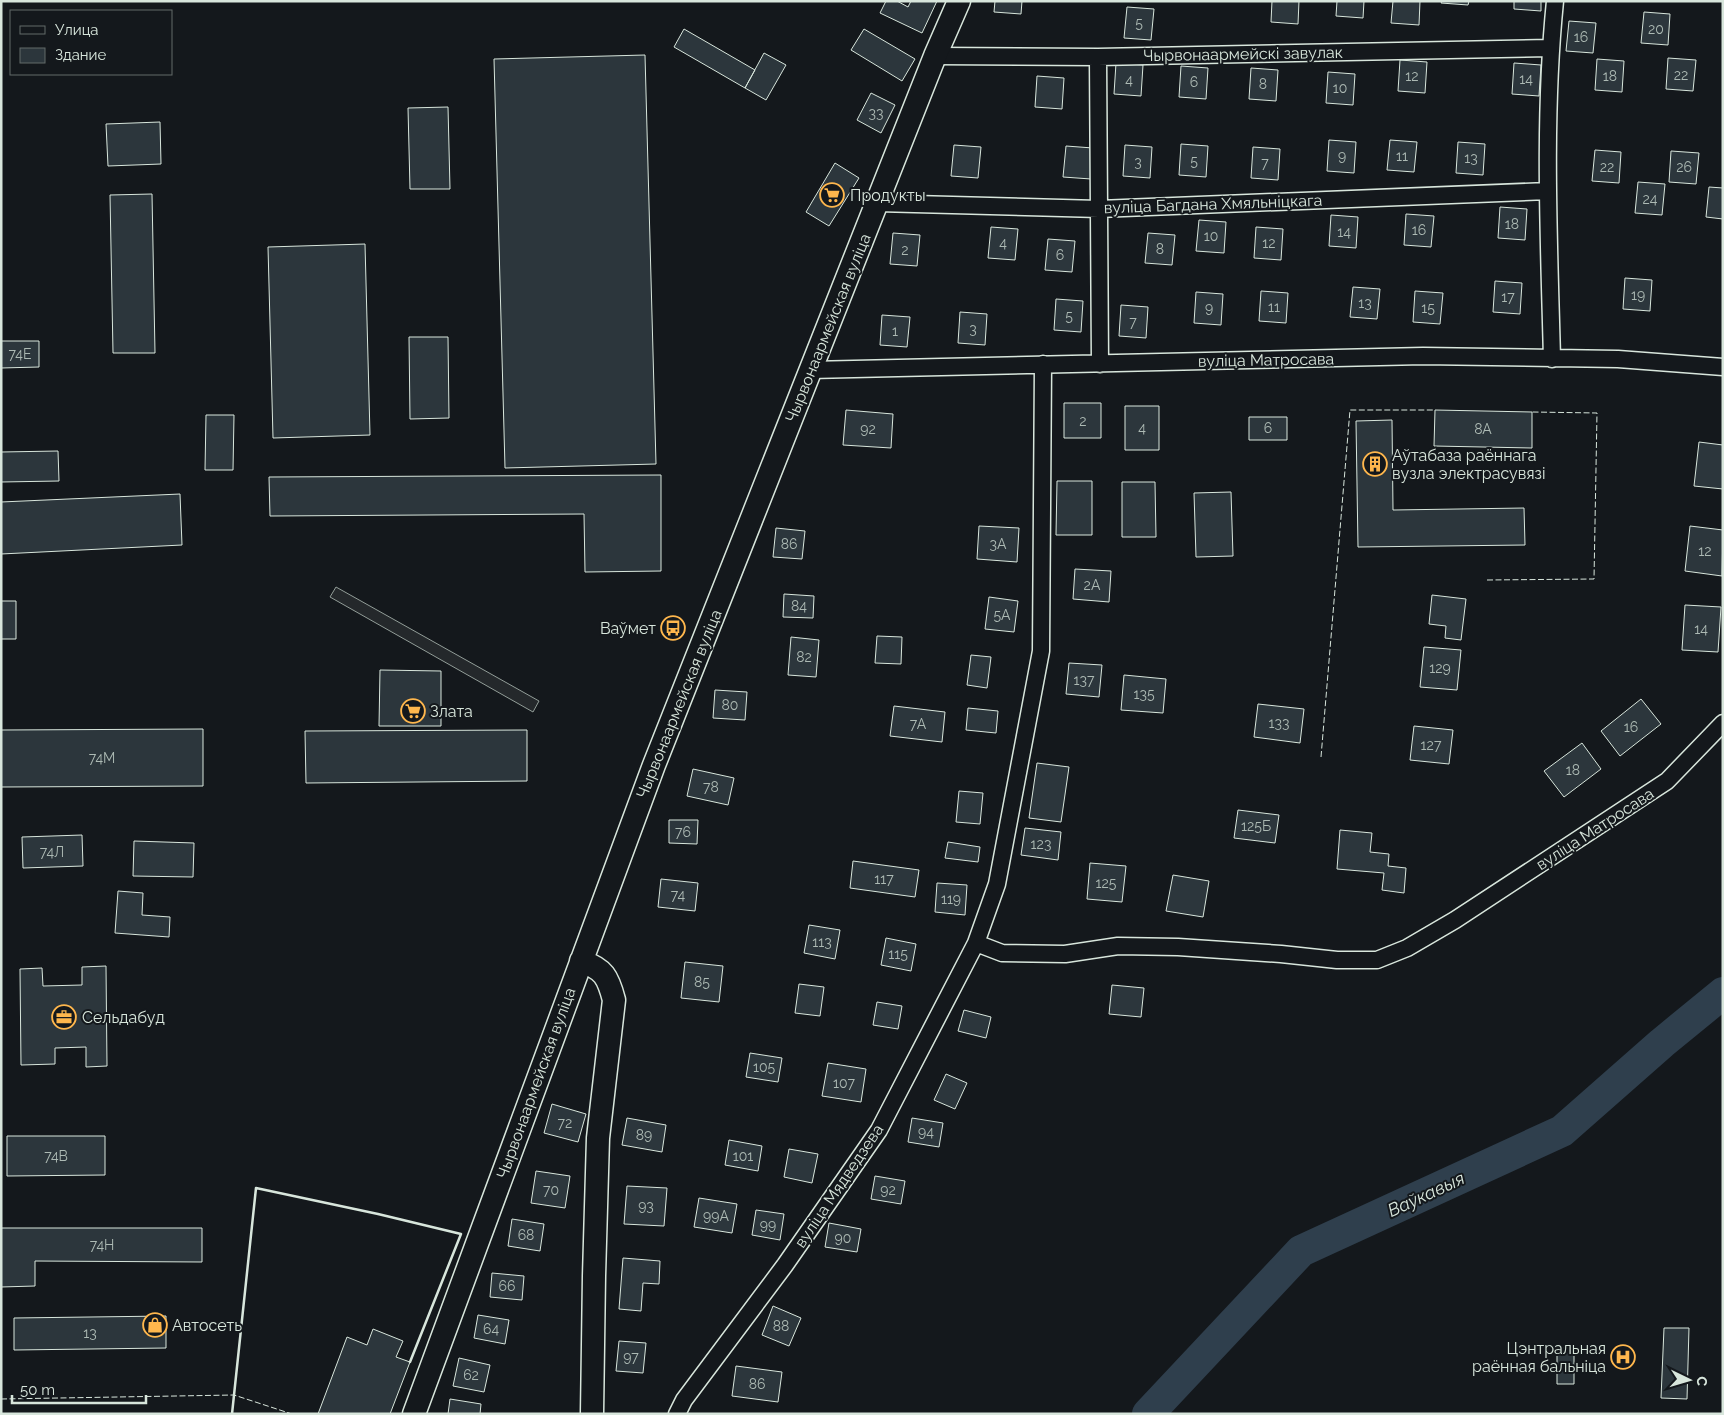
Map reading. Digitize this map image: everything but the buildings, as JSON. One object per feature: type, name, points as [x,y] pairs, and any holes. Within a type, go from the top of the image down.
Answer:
[{"type":"street","name":"Чырвонаармейская вуліца","points":[[414,1414],[654,766],[935,56],[959,1]]},
{"type":"street","points":[[1552,359],[1548,191],[1550,48],[1555,1]]},
{"type":"street","name":"Чырвонаармейскі завулак","points":[[935,56],[1098,57],[1550,48]]},
{"type":"street","points":[[1098,57],[1100,364]]},
{"type":"street","name":"вуліца Багдана Хмяльніцкага","points":[[877,203],[1099,209],[1548,191]]},
{"type":"street","name":"вуліца Матросава","points":[[810,370],[1423,356],[1618,359],[1723,367]]},
{"type":"street","name":"вуліца Мядведзева","points":[[677,1414],[684,1400],[785,1265],[879,1130],[976,942],[996,884],[1041,651],[1043,364]]},
{"type":"street","name":"вуліца Матросава","points":[[976,942],[1002,953],[1066,954],[1118,946],[1178,946],[1337,960],[1377,960],[1407,948],[1455,920],[1667,781],[1723,723]]},
{"type":"street","points":[[581,961],[592,965],[602,972],[609,983],[614,1000],[598,1138],[592,1414]]},
{"type":"shaded area","points":[[336,587],[539,701],[533,712],[330,597]]},
{"type":"waterway","name":"Ваўкавыя","points":[[1148,1414],[1301,1251],[1562,1131],[1662,1043],[1723,993]]},
{"type":"fence","points":[[1321,757],[1350,410],[1435,410]]},
{"type":"fence","points":[[1487,580],[1594,579],[1597,413],[1532,412]]},
{"type":"fence","points":[[1,1399],[234,1395],[292,1414]]},
{"type":"wall","points":[[232,1414],[256,1188],[461,1234],[410,1362]]},
{"type":"place","name":"Продукты","points":[[832,195]]},
{"type":"place","name":"Аўтабаза раённага вузла электрасувязі","points":[[1375,464]]},
{"type":"place","name":"Ваўмет","points":[[673,628]]},
{"type":"place","name":"Злата","points":[[413,711]]},
{"type":"place","name":"Сельдабуд","points":[[64,1017]]},
{"type":"place","name":"Автосеть","points":[[155,1325]]},
{"type":"place","name":"Цэнтральная раённая бальніца","points":[[1623,1357]]}]
